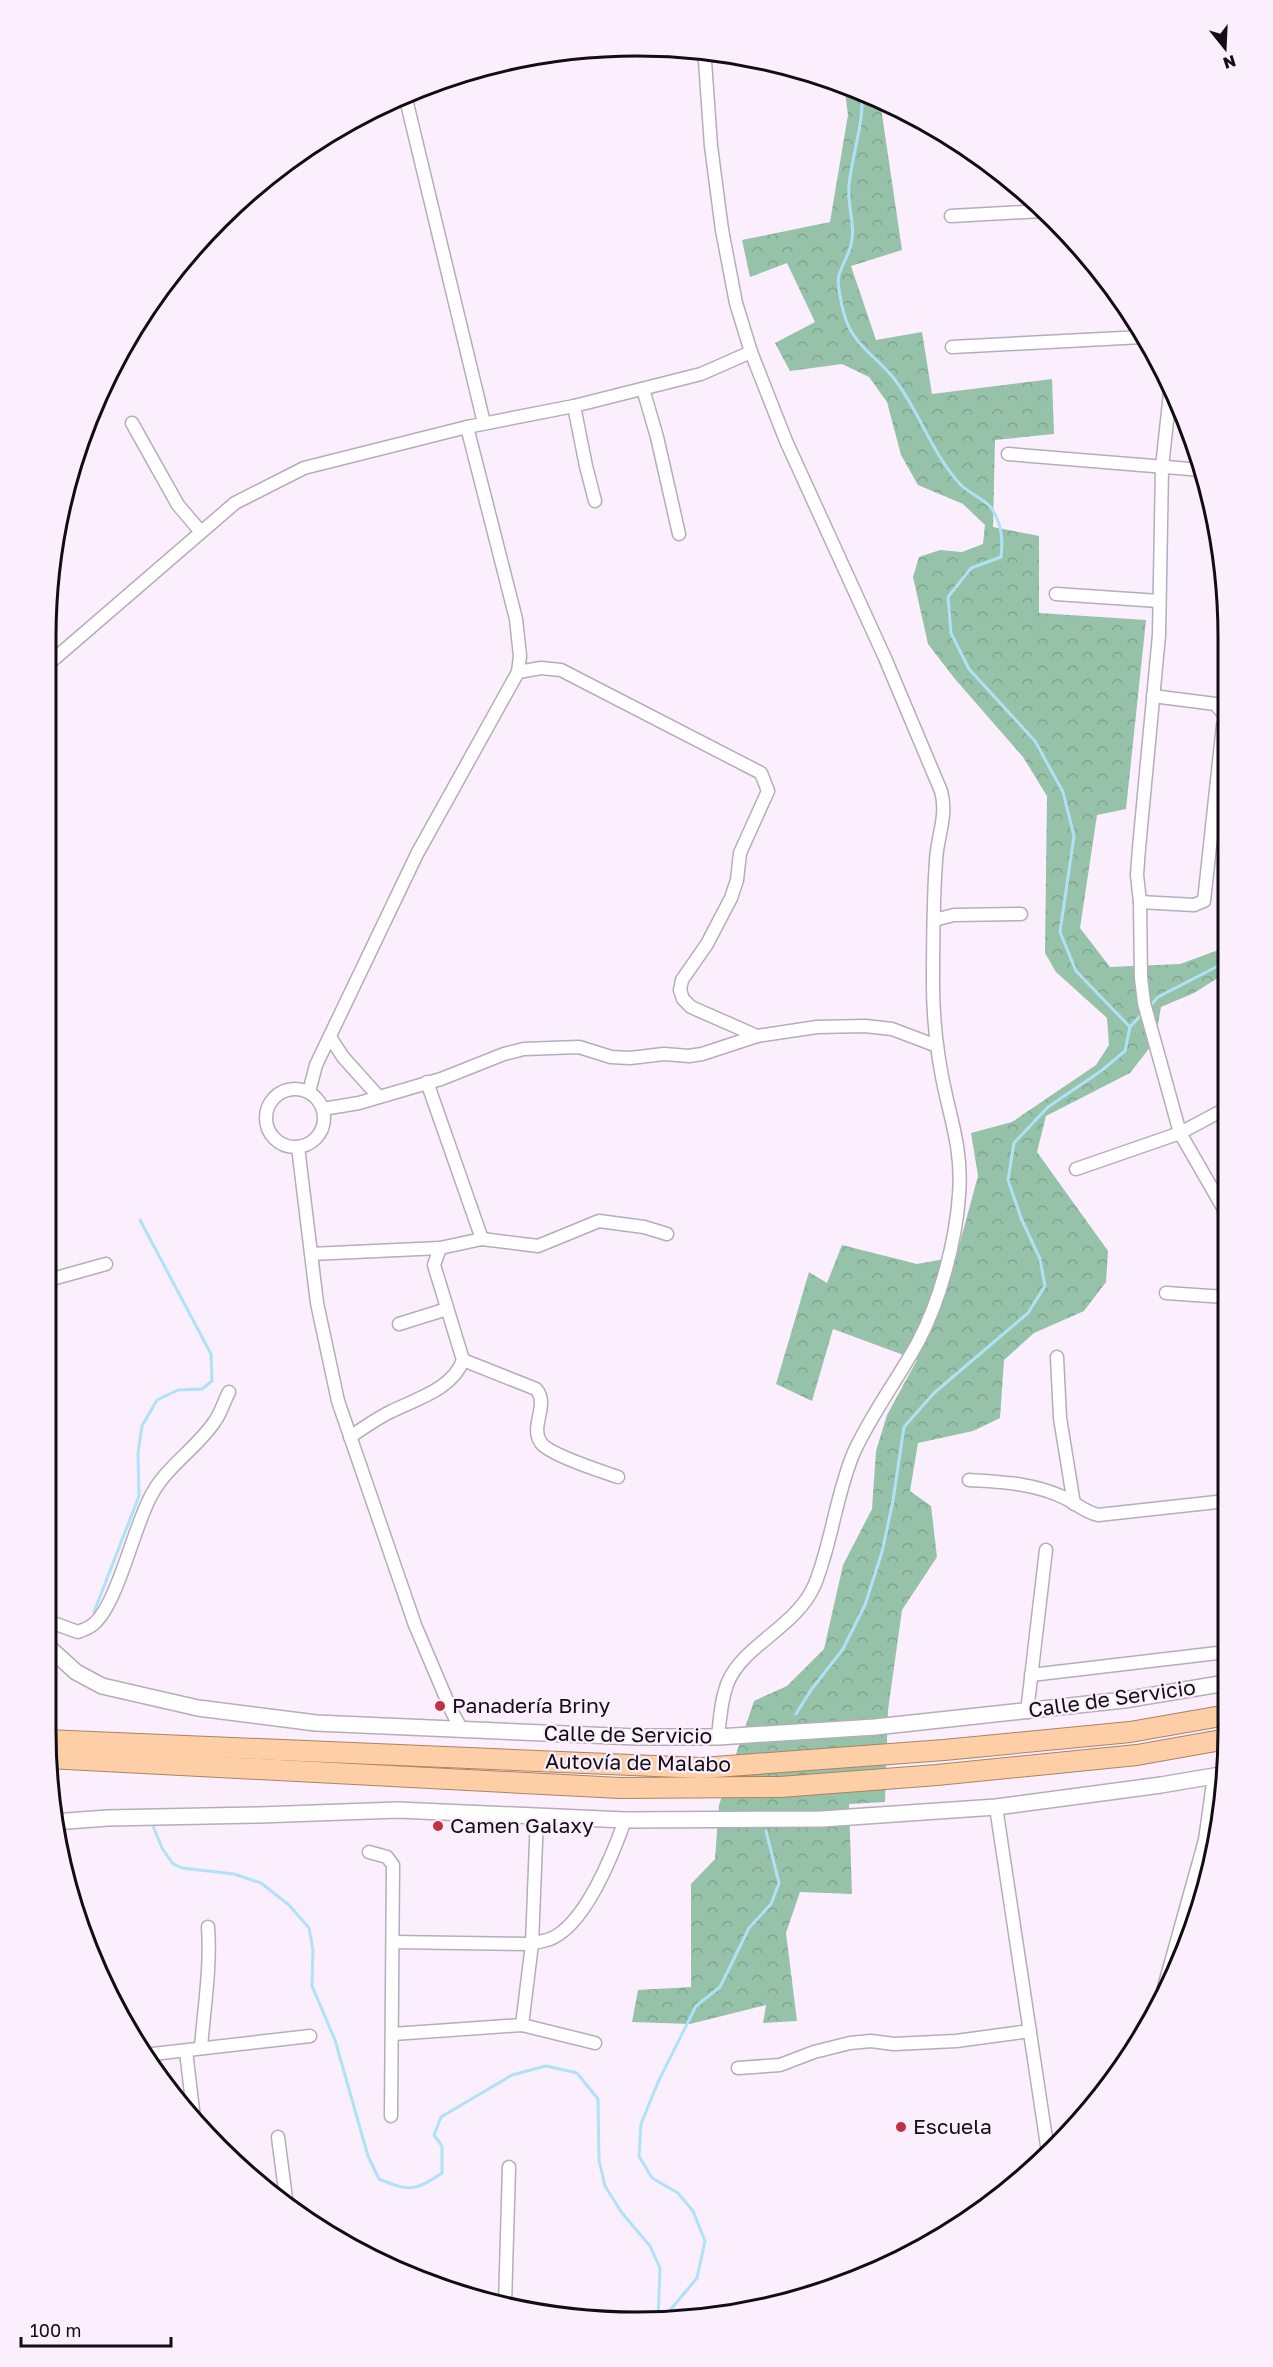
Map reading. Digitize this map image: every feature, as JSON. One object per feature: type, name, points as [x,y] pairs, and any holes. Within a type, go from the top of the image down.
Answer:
[{"type":"highway","name":"Autovía de Malabo","points":[[56,1740],[702,1768],[944,1750],[1130,1732],[1218,1717]]},
{"type":"highway","name":"Autovía de Malabo","points":[[56,1758],[620,1788],[780,1787],[937,1775],[1137,1755],[1217,1741]]},
{"type":"street","points":[[705,59],[711,146],[722,230],[736,303],[751,352],[795,462],[885,658],[945,805],[936,859],[933,998],[937,1046],[947,1100],[956,1131],[959,1194],[954,1234],[932,1308],[918,1341],[885,1394],[854,1454],[814,1587],[790,1621],[749,1655],[728,1681],[722,1701],[718,1737]]},
{"type":"street","points":[[407,103],[484,423]]},
{"type":"street","points":[[951,216],[1032,212]]},
{"type":"street","points":[[952,347],[1135,337]]},
{"type":"street","points":[[55,658],[235,503],[304,468],[466,427],[574,406],[701,374],[751,352]]},
{"type":"street","points":[[643,389],[657,437],[679,534]]},
{"type":"street","points":[[1169,404],[1162,467],[1159,635],[1137,875],[1140,902],[1141,978],[1144,1003],[1180,1133],[1218,1199]]},
{"type":"street","points":[[574,406],[595,501]]},
{"type":"street","points":[[132,423],[178,505],[201,532]]},
{"type":"street","points":[[309,1092],[316,1065],[417,854],[518,672],[520,656],[516,619],[466,427]]},
{"type":"street","points":[[1008,454],[1193,469]]},
{"type":"street","points":[[1056,594],[1159,601]]},
{"type":"street","points":[[518,672],[541,668],[561,670],[761,773],[768,791],[740,853],[737,880],[731,898],[707,944],[682,980],[680,990],[683,999],[691,1007],[757,1036]]},
{"type":"street","points":[[1154,696],[1215,705],[1218,708]]},
{"type":"street","points":[[1140,902],[1194,905],[1204,901],[1218,778]]},
{"type":"street","points":[[934,920],[954,915],[1021,914]]},
{"type":"street","points":[[323,1109],[359,1103],[475,1067],[504,1054],[524,1049],[579,1047],[611,1057],[630,1058],[664,1054],[689,1056],[757,1036],[817,1028],[865,1026],[892,1029],[937,1046]]},
{"type":"street","points":[[330,1037],[343,1057],[378,1096]]},
{"type":"street","points":[[427,1082],[482,1239]]},
{"type":"street","points":[[290,1090],[309,1092],[320,1102],[323,1109],[325,1118],[320,1134],[307,1145],[290,1147],[275,1139],[267,1125],[266,1116],[274,1099],[290,1090]]},
{"type":"street","points":[[1076,1169],[1180,1133],[1218,1113]]},
{"type":"street","points":[[298,1147],[317,1303],[333,1381],[414,1625],[452,1712],[455,1730]]},
{"type":"street","points":[[312,1254],[440,1248],[482,1239],[538,1246],[598,1221],[644,1227],[667,1234]]},
{"type":"street","points":[[350,1437],[389,1413],[425,1397],[459,1371],[463,1359],[434,1265],[440,1248]]},
{"type":"street","points":[[55,1278],[106,1264]]},
{"type":"street","points":[[1166,1293],[1218,1297]]},
{"type":"street","points":[[399,1324],[447,1309]]},
{"type":"street","points":[[1057,1357],[1060,1418],[1074,1504]]},
{"type":"street","points":[[463,1359],[536,1389],[542,1399],[537,1433],[541,1443],[553,1452],[618,1478]]},
{"type":"street","points":[[55,1624],[78,1632],[92,1626],[101,1614],[121,1575],[152,1493],[171,1467],[216,1420],[229,1392]]},
{"type":"street","points":[[969,1480],[1007,1482],[1036,1487],[1086,1512],[1098,1515],[1218,1502]]},
{"type":"street","points":[[1027,1712],[1046,1550]]},
{"type":"street","name":"Calle de Servicio","points":[[55,1653],[76,1672],[102,1686],[142,1696],[255,1717],[316,1723],[636,1737],[718,1737],[875,1727],[1124,1700],[1218,1682]]},
{"type":"street","points":[[1031,1675],[1218,1653]]},
{"type":"street","points":[[63,1821],[107,1818],[398,1810],[625,1820],[822,1819],[996,1807],[1215,1776]]},
{"type":"street","points":[[1175,1948],[1213,1805]]},
{"type":"street","points":[[996,1807],[1046,2142]]},
{"type":"street","points":[[522,2025],[532,1944],[537,1816]]},
{"type":"street","points":[[393,1942],[532,1944],[551,1939],[568,1927],[579,1915],[613,1856],[625,1820]]},
{"type":"street","points":[[369,1852],[387,1857],[393,1865],[391,2116]]},
{"type":"street","points":[[201,2048],[210,1956],[208,1927]]},
{"type":"street","points":[[393,2034],[522,2025],[595,2043]]},
{"type":"street","points":[[738,2068],[780,2065],[814,2052],[850,2043],[871,2041],[894,2044],[956,2041],[1030,2031]]},
{"type":"street","points":[[154,2054],[310,2036]]},
{"type":"street","points":[[186,2051],[192,2104]]},
{"type":"street","points":[[278,2137],[285,2193]]},
{"type":"street","points":[[505,2296],[509,2167]]},
{"type":"green space","points":[[845,95],[881,110],[902,250],[851,266],[876,340],[922,332],[932,394],[1052,379],[1054,434],[995,440],[993,527],[1039,536],[1039,613],[1146,620],[1126,809],[1097,815],[1080,928],[1110,967],[1180,964],[1218,950],[1218,978],[1194,993],[1161,1007],[1155,1041],[1130,1073],[1046,1116],[1037,1152],[1108,1251],[1106,1282],[1084,1311],[1034,1333],[1004,1360],[1000,1418],[973,1431],[918,1443],[910,1491],[931,1506],[937,1557],[902,1610],[888,1710],[885,1802],[849,1804],[852,1894],[800,1892],[786,1933],[797,2021],[763,2023],[766,2005],[690,2024],[632,2022],[638,1990],[691,1987],[691,1884],[715,1859],[719,1805],[754,1701],[787,1686],[824,1649],[843,1565],[872,1509],[876,1451],[887,1415],[917,1360],[833,1329],[812,1401],[776,1384],[809,1272],[827,1283],[842,1245],[917,1264],[956,1257],[978,1176],[971,1133],[1012,1122],[1096,1065],[1109,1045],[1107,1018],[1056,972],[1045,953],[1047,796],[1023,757],[955,679],[928,644],[913,577],[919,557],[940,550],[962,552],[983,544],[985,525],[963,504],[918,485],[901,455],[887,402],[869,377],[842,364],[790,371],[775,343],[815,322],[787,263],[750,277],[742,240],[830,222],[848,115]]},
{"type":"waterway","points":[[796,1714],[811,1690],[843,1649],[865,1605],[882,1552],[893,1501],[904,1427],[934,1393],[1028,1313],[1045,1286],[1040,1259],[1021,1218],[1008,1180],[1014,1143],[1048,1107],[1101,1071],[1125,1051],[1130,1027],[1076,971],[1060,932],[1074,836],[1063,792],[1035,741],[969,669],[951,633],[948,597],[971,568],[1001,557],[1002,539],[998,521],[990,506],[964,487],[950,472],[910,402],[892,376],[854,336],[845,316],[838,279],[852,238],[849,186],[862,113],[862,101]]},
{"type":"waterway","points":[[1149,1007],[1158,997],[1218,966]]},
{"type":"waterway","points":[[1130,1027],[1142,1014]]},
{"type":"waterway","points":[[94,1612],[139,1496],[138,1453],[142,1426],[157,1400],[178,1390],[202,1389],[212,1381],[211,1354],[140,1220]]},
{"type":"waterway","points":[[153,1826],[162,1848],[173,1864],[182,1868],[234,1874],[261,1883],[289,1905],[309,1928],[313,1950],[312,1986],[335,2040],[368,2156],[379,2179],[405,2188],[412,2188],[442,2173],[442,2146],[434,2135],[441,2117],[512,2075],[546,2066],[577,2073],[598,2099],[599,2160],[605,2186],[622,2213],[650,2246],[660,2268],[658,2311]]},
{"type":"waterway","points":[[670,2310],[697,2278],[705,2241],[693,2211],[678,2193],[652,2178],[639,2156],[641,2124],[658,2082],[696,2006],[720,1987],[749,1928],[771,1904],[779,1883],[766,1831]]},
{"type":"place","name":"Panadería Briny","points":[[440,1706]]},
{"type":"place","name":"Camen Galaxy","points":[[438,1826]]},
{"type":"place","name":"Escuela","points":[[901,2127]]}]
